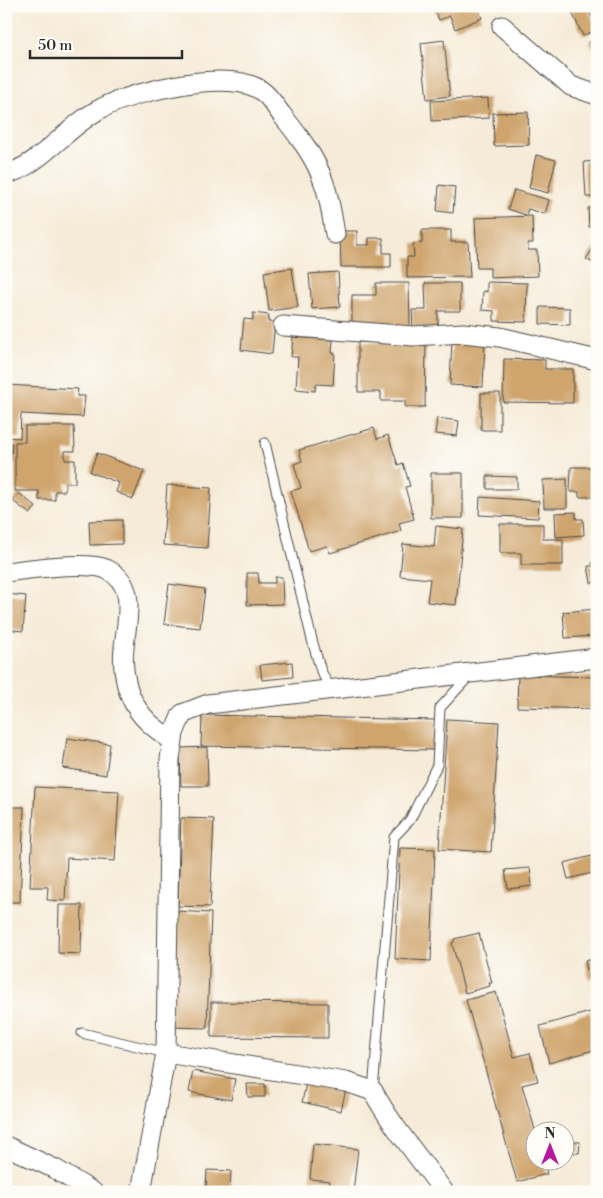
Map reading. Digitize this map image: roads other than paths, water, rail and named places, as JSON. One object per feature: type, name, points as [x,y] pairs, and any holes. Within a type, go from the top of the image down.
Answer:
[{"type":"street","points":[[502,26],[571,86],[597,95]]},
{"type":"street","points":[[6,174],[24,169],[49,147],[101,108],[146,92],[174,85],[238,82],[263,91],[301,139],[324,181],[335,234]]},
{"type":"street","points":[[283,326],[413,336],[463,333],[500,337],[597,360]]},
{"type":"street","points":[[6,572],[84,566],[105,569],[115,576],[128,596],[130,608],[124,650],[124,671],[130,696],[139,712],[156,730],[173,741]]},
{"type":"street","points":[[141,1192],[166,1053],[170,759],[173,741],[182,714],[208,704],[597,658]]},
{"type":"street","points":[[166,1053],[346,1082],[373,1091],[388,1120],[410,1144],[444,1192]]},
{"type":"street","points":[[6,1146],[54,1169],[93,1192]]},
{"type":"lane","points":[[265,443],[312,640],[321,671],[331,690]]},
{"type":"lane","points":[[373,1091],[394,837],[410,820],[437,765],[440,708],[472,672]]},
{"type":"lane","points":[[82,1033],[166,1053]]}]
